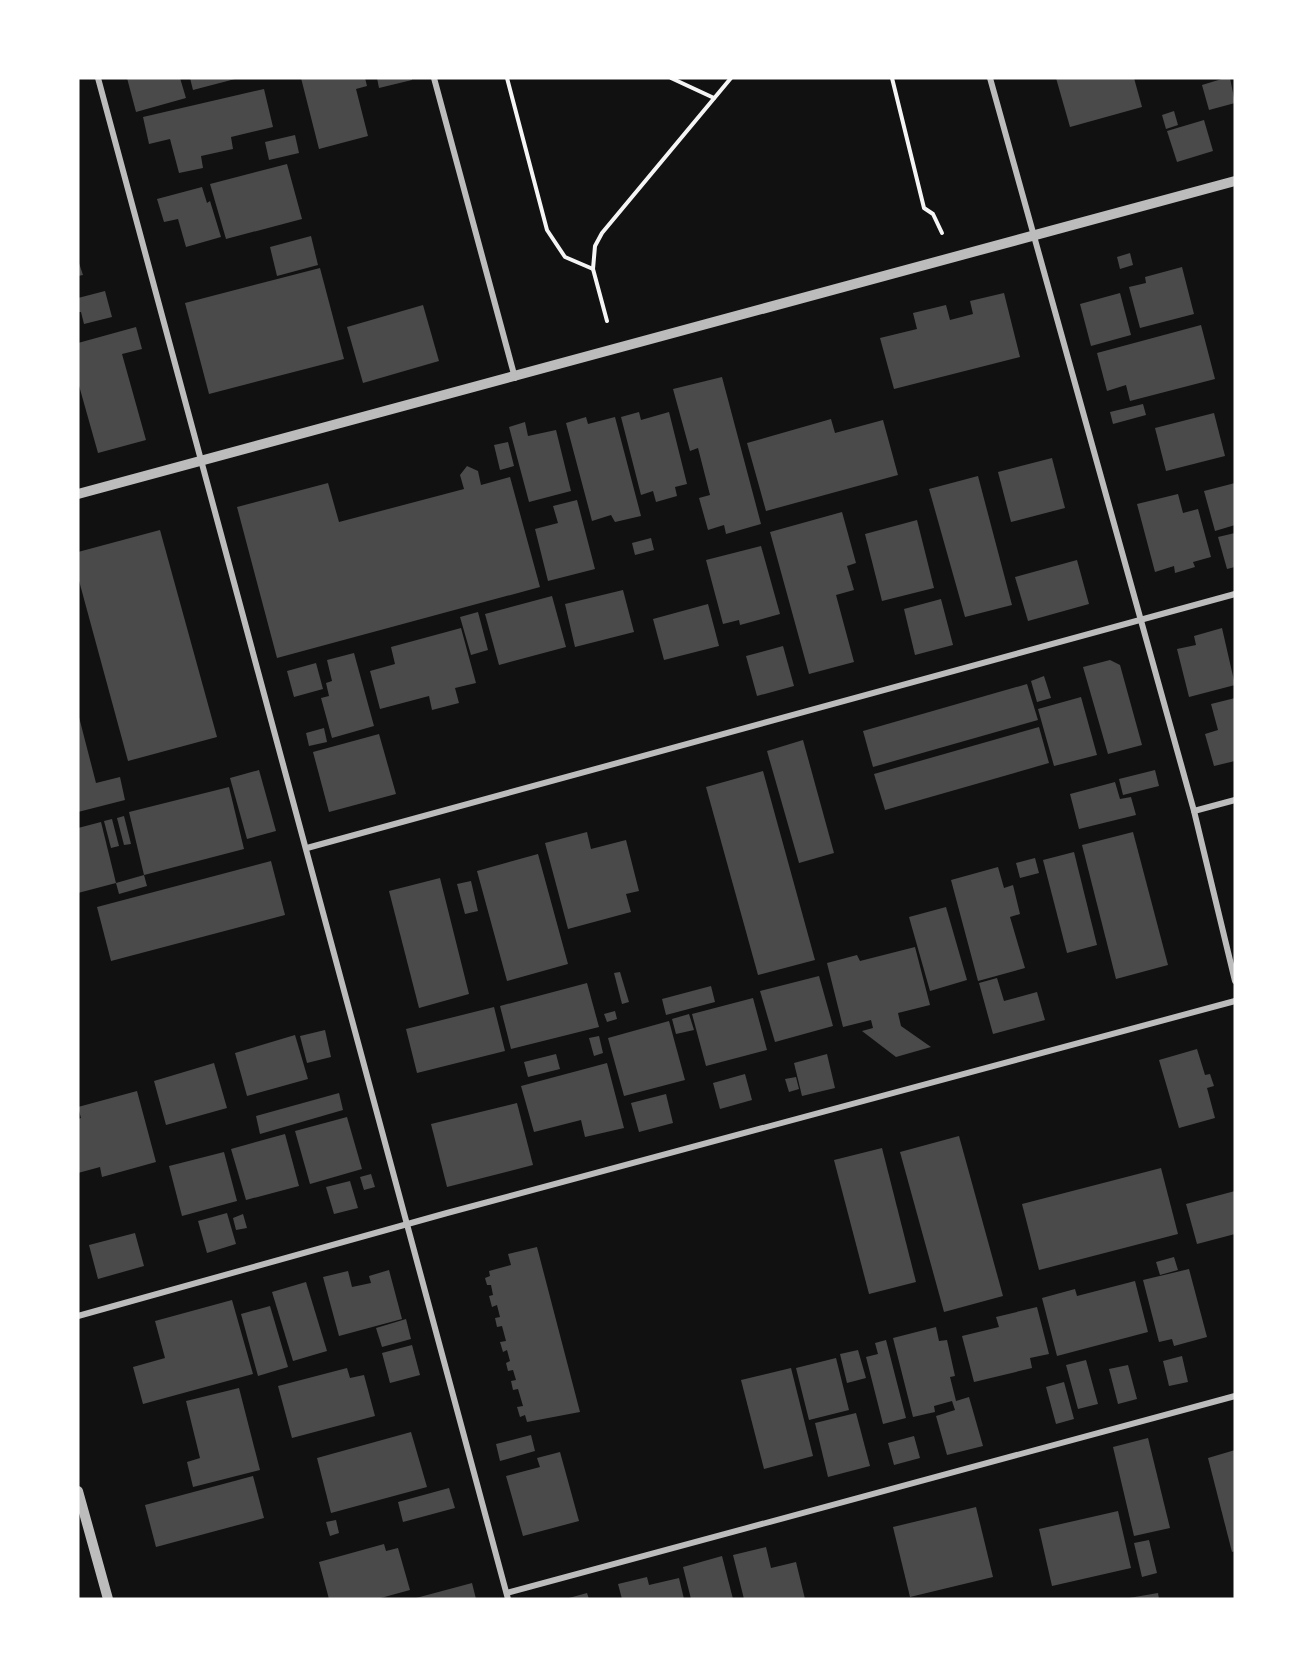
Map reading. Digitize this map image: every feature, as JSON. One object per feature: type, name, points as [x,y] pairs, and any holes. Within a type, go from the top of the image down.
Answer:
[{"type":"street","points":[[98,78],[507,1596],[1235,1396]]},
{"type":"street","points":[[434,78],[515,378]]},
{"type":"street","points":[[990,78],[1033,236],[1052,292],[1194,812],[1235,981]]},
{"type":"street","points":[[78,494],[515,378],[1235,181]]},
{"type":"street","points":[[307,848],[1235,594]]},
{"type":"street","points":[[1194,812],[1235,800]]},
{"type":"street","points":[[78,1316],[407,1224],[1235,1000]]},
{"type":"street","points":[[78,1491],[108,1599]]},
{"type":"path","points":[[507,78],[548,230],[565,257],[593,269]]},
{"type":"path","points":[[671,78],[714,98]]},
{"type":"path","points":[[607,321],[593,269],[595,246],[602,233],[731,78]]},
{"type":"path","points":[[892,78],[924,208],[933,214],[942,233]]},
{"type":"building","points":[[127,78],[180,78],[186,98],[136,112]]},
{"type":"building","points":[[190,78],[234,78],[235,79],[193,90]]},
{"type":"building","points":[[301,78],[365,78],[367,86],[356,89],[368,136],[319,149]]},
{"type":"building","points":[[377,78],[412,78],[412,80],[379,88]]},
{"type":"building","points":[[1056,78],[1134,78],[1142,107],[1070,127]]},
{"type":"building","points":[[1230,78],[1235,103],[1209,110],[1202,85]]},
{"type":"building","points":[[264,89],[273,127],[231,137],[233,149],[201,156],[203,168],[179,173],[170,139],[149,144],[143,117]]},
{"type":"building","points":[[1174,111],[1178,125],[1166,129],[1162,115]]},
{"type":"building","points":[[1204,120],[1213,151],[1177,162],[1167,131]]},
{"type":"building","points":[[295,135],[299,153],[269,160],[265,142]]},
{"type":"building","points":[[287,164],[302,219],[226,239],[210,184]]},
{"type":"building","points":[[202,187],[207,203],[210,201],[221,237],[186,247],[178,219],[164,222],[157,199]]},
{"type":"building","points":[[311,236],[318,265],[277,276],[270,247]]},
{"type":"building","points":[[1130,253],[1133,265],[1120,269],[1117,257]]},
{"type":"building","points":[[78,260],[83,275],[78,276]]},
{"type":"building","points":[[1182,267],[1194,314],[1140,328],[1129,287],[1146,283],[1145,277]]},
{"type":"building","points":[[320,268],[344,359],[209,394],[185,303]]},
{"type":"building","points":[[105,291],[112,317],[84,324],[81,312],[78,312],[78,298]]},
{"type":"building","points":[[1004,293],[1020,357],[894,389],[880,338],[917,329],[913,313],[946,305],[950,320],[973,314],[970,301]]},
{"type":"building","points":[[1120,293],[1131,335],[1091,346],[1080,304]]},
{"type":"building","points":[[423,305],[439,361],[363,383],[347,327]]},
{"type":"building","points":[[1201,325],[1215,379],[1130,401],[1126,385],[1107,391],[1097,353]]},
{"type":"building","points":[[136,327],[142,349],[122,354],[146,440],[98,453],[78,382],[78,343]]},
{"type":"building","points":[[722,377],[761,524],[726,534],[724,525],[708,530],[699,498],[710,495],[698,448],[690,451],[673,389]]},
{"type":"building","points":[[1143,404],[1146,415],[1113,424],[1110,412]]},
{"type":"building","points":[[639,412],[641,420],[669,412],[687,484],[675,487],[677,496],[656,502],[653,491],[641,495],[621,417]]},
{"type":"building","points":[[1214,413],[1225,456],[1166,471],[1155,428]]},
{"type":"building","points":[[586,417],[588,424],[615,417],[641,516],[615,522],[611,515],[592,521],[566,423]]},
{"type":"building","points":[[831,419],[835,433],[883,420],[898,475],[766,511],[747,443]]},
{"type":"building","points":[[525,422],[528,436],[556,430],[571,491],[529,502],[509,427]]},
{"type":"building","points":[[508,442],[514,466],[500,470],[494,445]]},
{"type":"building","points":[[1052,458],[1065,508],[1011,522],[998,472]]},
{"type":"building","points":[[467,466],[478,471],[481,485],[510,477],[540,587],[277,658],[237,507],[328,483],[339,522],[464,489],[460,475]]},
{"type":"building","points":[[978,476],[1012,605],[965,617],[929,489]]},
{"type":"building","points":[[1235,483],[1235,525],[1215,531],[1204,491]]},
{"type":"building","points":[[1178,494],[1183,513],[1198,509],[1211,557],[1193,562],[1195,567],[1175,573],[1174,566],[1155,572],[1137,504]]},
{"type":"building","points":[[577,500],[595,569],[548,581],[535,529],[558,523],[553,506]]},
{"type":"building","points":[[842,512],[856,563],[847,566],[854,590],[836,595],[854,662],[809,674],[770,532]]},
{"type":"building","points":[[917,520],[934,588],[882,601],[865,534]]},
{"type":"building","points":[[160,530],[217,737],[128,761],[78,577],[78,552]]},
{"type":"building","points":[[1235,533],[1235,567],[1227,569],[1218,537]]},
{"type":"building","points":[[651,538],[654,550],[635,555],[632,543]]},
{"type":"building","points":[[761,546],[780,614],[740,625],[739,620],[723,624],[706,560]]},
{"type":"building","points":[[1077,560],[1089,604],[1028,621],[1015,577]]},
{"type":"building","points":[[623,590],[634,632],[575,647],[565,604]]},
{"type":"building","points":[[552,596],[566,647],[499,665],[485,614]]},
{"type":"building","points":[[941,599],[953,645],[915,655],[904,609]]},
{"type":"building","points":[[708,604],[719,646],[664,660],[653,619]]},
{"type":"building","points":[[478,612],[488,650],[471,655],[460,617]]},
{"type":"building","points":[[461,628],[476,683],[455,688],[459,703],[432,710],[429,696],[380,709],[370,671],[395,664],[391,647]]},
{"type":"building","points":[[1222,628],[1235,685],[1189,697],[1177,649],[1196,645],[1194,636]]},
{"type":"building","points":[[783,646],[794,686],[757,696],[746,656]]},
{"type":"building","points":[[354,653],[374,726],[332,738],[321,698],[329,696],[326,683],[332,681],[327,660]]},
{"type":"building","points":[[1110,660],[1120,665],[1142,745],[1108,754],[1083,667]]},
{"type":"building","points":[[316,663],[323,689],[294,697],[287,671]]},
{"type":"building","points":[[1044,676],[1051,698],[1037,702],[1031,681]]},
{"type":"building","points":[[1027,684],[1038,720],[873,767],[863,731]]},
{"type":"building","points":[[1081,697],[1097,755],[1054,766],[1038,709]]},
{"type":"building","points":[[1235,698],[1235,761],[1214,766],[1205,734],[1218,730],[1211,704]]},
{"type":"building","points":[[79,717],[96,783],[120,777],[125,800],[78,812]]},
{"type":"building","points":[[1039,727],[1049,763],[885,810],[874,774]]},
{"type":"building","points":[[324,728],[327,742],[309,746],[306,733]]},
{"type":"building","points":[[379,734],[396,794],[329,812],[313,752]]},
{"type":"building","points":[[803,740],[834,853],[799,863],[767,751]]},
{"type":"building","points":[[259,770],[276,831],[247,839],[230,778]]},
{"type":"building","points":[[1155,770],[1159,786],[1123,795],[1119,779]]},
{"type":"building","points":[[763,771],[815,960],[758,975],[706,787]]},
{"type":"building","points":[[1115,782],[1120,799],[1131,797],[1136,815],[1079,829],[1070,794]]},
{"type":"building","points":[[229,787],[244,849],[144,875],[129,812]]},
{"type":"building","points":[[124,816],[131,844],[124,845],[117,818]]},
{"type":"building","points":[[112,819],[119,846],[111,848],[104,821]]},
{"type":"building","points":[[101,822],[116,883],[78,893],[78,828]]},
{"type":"building","points":[[587,832],[591,849],[626,840],[639,891],[626,894],[631,912],[568,929],[545,843]]},
{"type":"building","points":[[1133,832],[1168,965],[1116,979],[1082,845]]},
{"type":"building","points":[[1074,852],[1097,945],[1067,953],[1043,860]]},
{"type":"building","points":[[538,854],[568,964],[507,981],[477,871]]},
{"type":"building","points":[[1035,858],[1039,873],[1020,878],[1016,863]]},
{"type":"building","points":[[271,861],[285,915],[111,961],[97,907]]},
{"type":"building","points":[[998,867],[1004,888],[1013,885],[1020,914],[1010,917],[1025,968],[978,981],[951,880]]},
{"type":"building","points":[[144,875],[147,886],[119,894],[116,883]]},
{"type":"building","points":[[440,878],[469,994],[419,1008],[389,891]]},
{"type":"building","points":[[471,881],[478,911],[465,914],[457,884]]},
{"type":"building","points":[[946,907],[967,980],[930,991],[909,917]]},
{"type":"building","points":[[915,947],[930,1005],[898,1013],[901,1026],[931,1047],[896,1057],[862,1031],[873,1028],[871,1020],[843,1027],[827,963],[857,955],[860,961]]},
{"type":"building","points":[[620,972],[629,1002],[622,1004],[614,973]]},
{"type":"building","points":[[819,976],[833,1026],[775,1042],[760,991]]},
{"type":"building","points":[[997,978],[1004,1001],[1037,992],[1045,1020],[993,1034],[979,983]]},
{"type":"building","points":[[587,983],[599,1027],[511,1049],[500,1006]]},
{"type":"building","points":[[711,986],[715,1002],[666,1015],[662,999]]},
{"type":"building","points":[[753,998],[767,1050],[706,1066],[692,1014]]},
{"type":"building","points":[[494,1007],[505,1051],[417,1073],[406,1029]]},
{"type":"building","points":[[615,1011],[617,1019],[607,1022],[604,1014]]},
{"type":"building","points":[[689,1014],[694,1030],[676,1034],[672,1019]]},
{"type":"building","points":[[669,1021],[685,1080],[624,1096],[608,1038]]},
{"type":"building","points":[[325,1030],[331,1057],[307,1063],[300,1036]]},
{"type":"building","points":[[295,1035],[308,1079],[247,1096],[235,1053]]},
{"type":"building","points":[[599,1036],[603,1053],[594,1056],[589,1038]]},
{"type":"building","points":[[1197,1049],[1205,1075],[1210,1074],[1214,1086],[1207,1088],[1215,1118],[1179,1128],[1159,1060]]},
{"type":"building","points":[[556,1054],[560,1069],[528,1077],[524,1062]]},
{"type":"building","points":[[827,1054],[835,1088],[802,1096],[794,1063]]},
{"type":"building","points":[[214,1063],[227,1108],[166,1125],[154,1081]]},
{"type":"building","points":[[607,1063],[624,1128],[585,1137],[581,1120],[534,1132],[521,1086]]},
{"type":"building","points":[[745,1074],[752,1100],[720,1109],[713,1083]]},
{"type":"building","points":[[796,1077],[799,1089],[789,1092],[785,1079]]},
{"type":"building","points":[[137,1091],[156,1162],[102,1177],[100,1167],[78,1173],[78,1119],[81,1118],[78,1107]]},
{"type":"building","points":[[339,1093],[343,1110],[260,1134],[256,1116]]},
{"type":"building","points":[[666,1094],[673,1123],[639,1132],[631,1103]]},
{"type":"building","points":[[517,1103],[533,1165],[447,1187],[431,1124]]},
{"type":"building","points":[[347,1117],[362,1169],[310,1184],[295,1131]]},
{"type":"building","points":[[285,1134],[299,1186],[246,1200],[231,1149]]},
{"type":"building","points":[[959,1136],[1003,1296],[944,1312],[900,1152]]},
{"type":"building","points":[[882,1148],[916,1282],[869,1294],[834,1160]]},
{"type":"building","points":[[224,1152],[237,1201],[182,1216],[169,1166]]},
{"type":"building","points":[[1161,1168],[1178,1234],[1039,1270],[1022,1204]]},
{"type":"building","points":[[371,1174],[375,1187],[364,1190],[360,1177]]},
{"type":"building","points":[[350,1181],[358,1208],[334,1214],[326,1187]]},
{"type":"building","points":[[1235,1191],[1235,1234],[1197,1244],[1186,1204]]},
{"type":"building","points":[[227,1213],[236,1244],[207,1253],[198,1221]]},
{"type":"building","points":[[243,1214],[247,1228],[236,1230],[233,1218]]},
{"type":"building","points":[[135,1233],[144,1266],[98,1279],[89,1245]]},
{"type":"building","points":[[537,1247],[580,1412],[527,1422],[525,1415],[520,1417],[517,1407],[523,1406],[518,1389],[513,1390],[511,1381],[516,1380],[513,1370],[508,1371],[506,1363],[510,1361],[507,1350],[503,1352],[500,1342],[506,1341],[502,1326],[497,1327],[495,1318],[500,1317],[497,1305],[492,1307],[489,1296],[493,1295],[491,1285],[487,1285],[485,1278],[490,1276],[489,1271],[511,1265],[508,1254]]},
{"type":"building","points":[[1174,1257],[1178,1270],[1160,1275],[1156,1262]]},
{"type":"building","points":[[1189,1269],[1207,1337],[1174,1346],[1172,1339],[1159,1342],[1143,1280]]},
{"type":"building","points":[[389,1270],[402,1319],[339,1336],[323,1277],[348,1271],[352,1287],[371,1283],[369,1276]]},
{"type":"building","points":[[1135,1281],[1148,1332],[1057,1356],[1042,1298],[1075,1289],[1077,1296]]},
{"type":"building","points":[[306,1282],[327,1351],[293,1361],[272,1292]]},
{"type":"building","points":[[232,1300],[253,1374],[143,1404],[133,1367],[165,1358],[155,1321]]},
{"type":"building","points":[[270,1306],[288,1367],[258,1376],[241,1314]]},
{"type":"building","points":[[1037,1307],[1049,1354],[1030,1358],[1032,1368],[974,1382],[962,1336],[999,1327],[996,1317]]},
{"type":"building","points":[[406,1319],[411,1339],[382,1347],[376,1328]]},
{"type":"building","points":[[936,1327],[939,1341],[947,1340],[955,1376],[950,1377],[956,1401],[969,1397],[983,1446],[947,1455],[936,1416],[955,1410],[952,1401],[934,1406],[935,1412],[913,1417],[893,1338]]},
{"type":"building","points":[[886,1340],[906,1418],[883,1424],[866,1357],[878,1354],[875,1343]]},
{"type":"building","points":[[412,1345],[420,1375],[390,1383],[382,1353]]},
{"type":"building","points":[[858,1350],[866,1378],[847,1383],[840,1354]]},
{"type":"building","points":[[1182,1356],[1188,1382],[1169,1386],[1163,1361]]},
{"type":"building","points":[[836,1358],[849,1410],[809,1420],[796,1368]]},
{"type":"building","points":[[1086,1360],[1098,1404],[1078,1409],[1066,1365]]},
{"type":"building","points":[[1128,1365],[1137,1399],[1118,1404],[1109,1369]]},
{"type":"building","points":[[347,1368],[350,1378],[364,1375],[375,1416],[292,1438],[278,1386]]},
{"type":"building","points":[[791,1368],[813,1456],[764,1469],[741,1380]]},
{"type":"building","points":[[1064,1382],[1074,1419],[1056,1424],[1046,1387]]},
{"type":"building","points":[[239,1388],[260,1470],[193,1487],[187,1462],[200,1458],[186,1401]]},
{"type":"building","points":[[856,1413],[870,1466],[828,1477],[815,1423]]},
{"type":"building","points":[[411,1432],[427,1487],[331,1513],[317,1458]]},
{"type":"building","points":[[531,1435],[535,1451],[500,1461],[496,1444]]},
{"type":"building","points":[[914,1436],[920,1458],[894,1465],[888,1443]]},
{"type":"building","points":[[1148,1438],[1170,1528],[1134,1536],[1113,1447]]},
{"type":"building","points":[[1235,1450],[1235,1551],[1232,1552],[1208,1458]]},
{"type":"building","points":[[560,1452],[579,1521],[523,1536],[506,1476],[540,1467],[537,1458]]},
{"type":"building","points":[[253,1476],[264,1518],[156,1547],[145,1505]]},
{"type":"building","points":[[449,1488],[455,1508],[403,1522],[398,1502]]},
{"type":"building","points":[[976,1507],[993,1577],[910,1597],[893,1527]]},
{"type":"building","points":[[1118,1511],[1131,1568],[1052,1586],[1039,1529]]},
{"type":"building","points":[[336,1520],[339,1533],[330,1536],[326,1522]]},
{"type":"building","points":[[1149,1540],[1157,1573],[1142,1577],[1134,1543]]},
{"type":"building","points":[[384,1544],[386,1551],[398,1548],[410,1590],[377,1599],[329,1599],[319,1562]]},
{"type":"building","points":[[766,1547],[771,1568],[796,1562],[805,1599],[744,1599],[733,1555]]},
{"type":"building","points":[[722,1556],[733,1599],[691,1599],[683,1567]]},
{"type":"building","points":[[647,1577],[649,1585],[679,1578],[684,1599],[622,1599],[618,1584]]},
{"type":"building","points":[[472,1583],[476,1599],[416,1599],[416,1598]]},
{"type":"building","points":[[587,1593],[589,1599],[569,1599],[569,1598]]},
{"type":"building","points":[[1158,1593],[1159,1599],[1129,1599],[1129,1598]]}]
